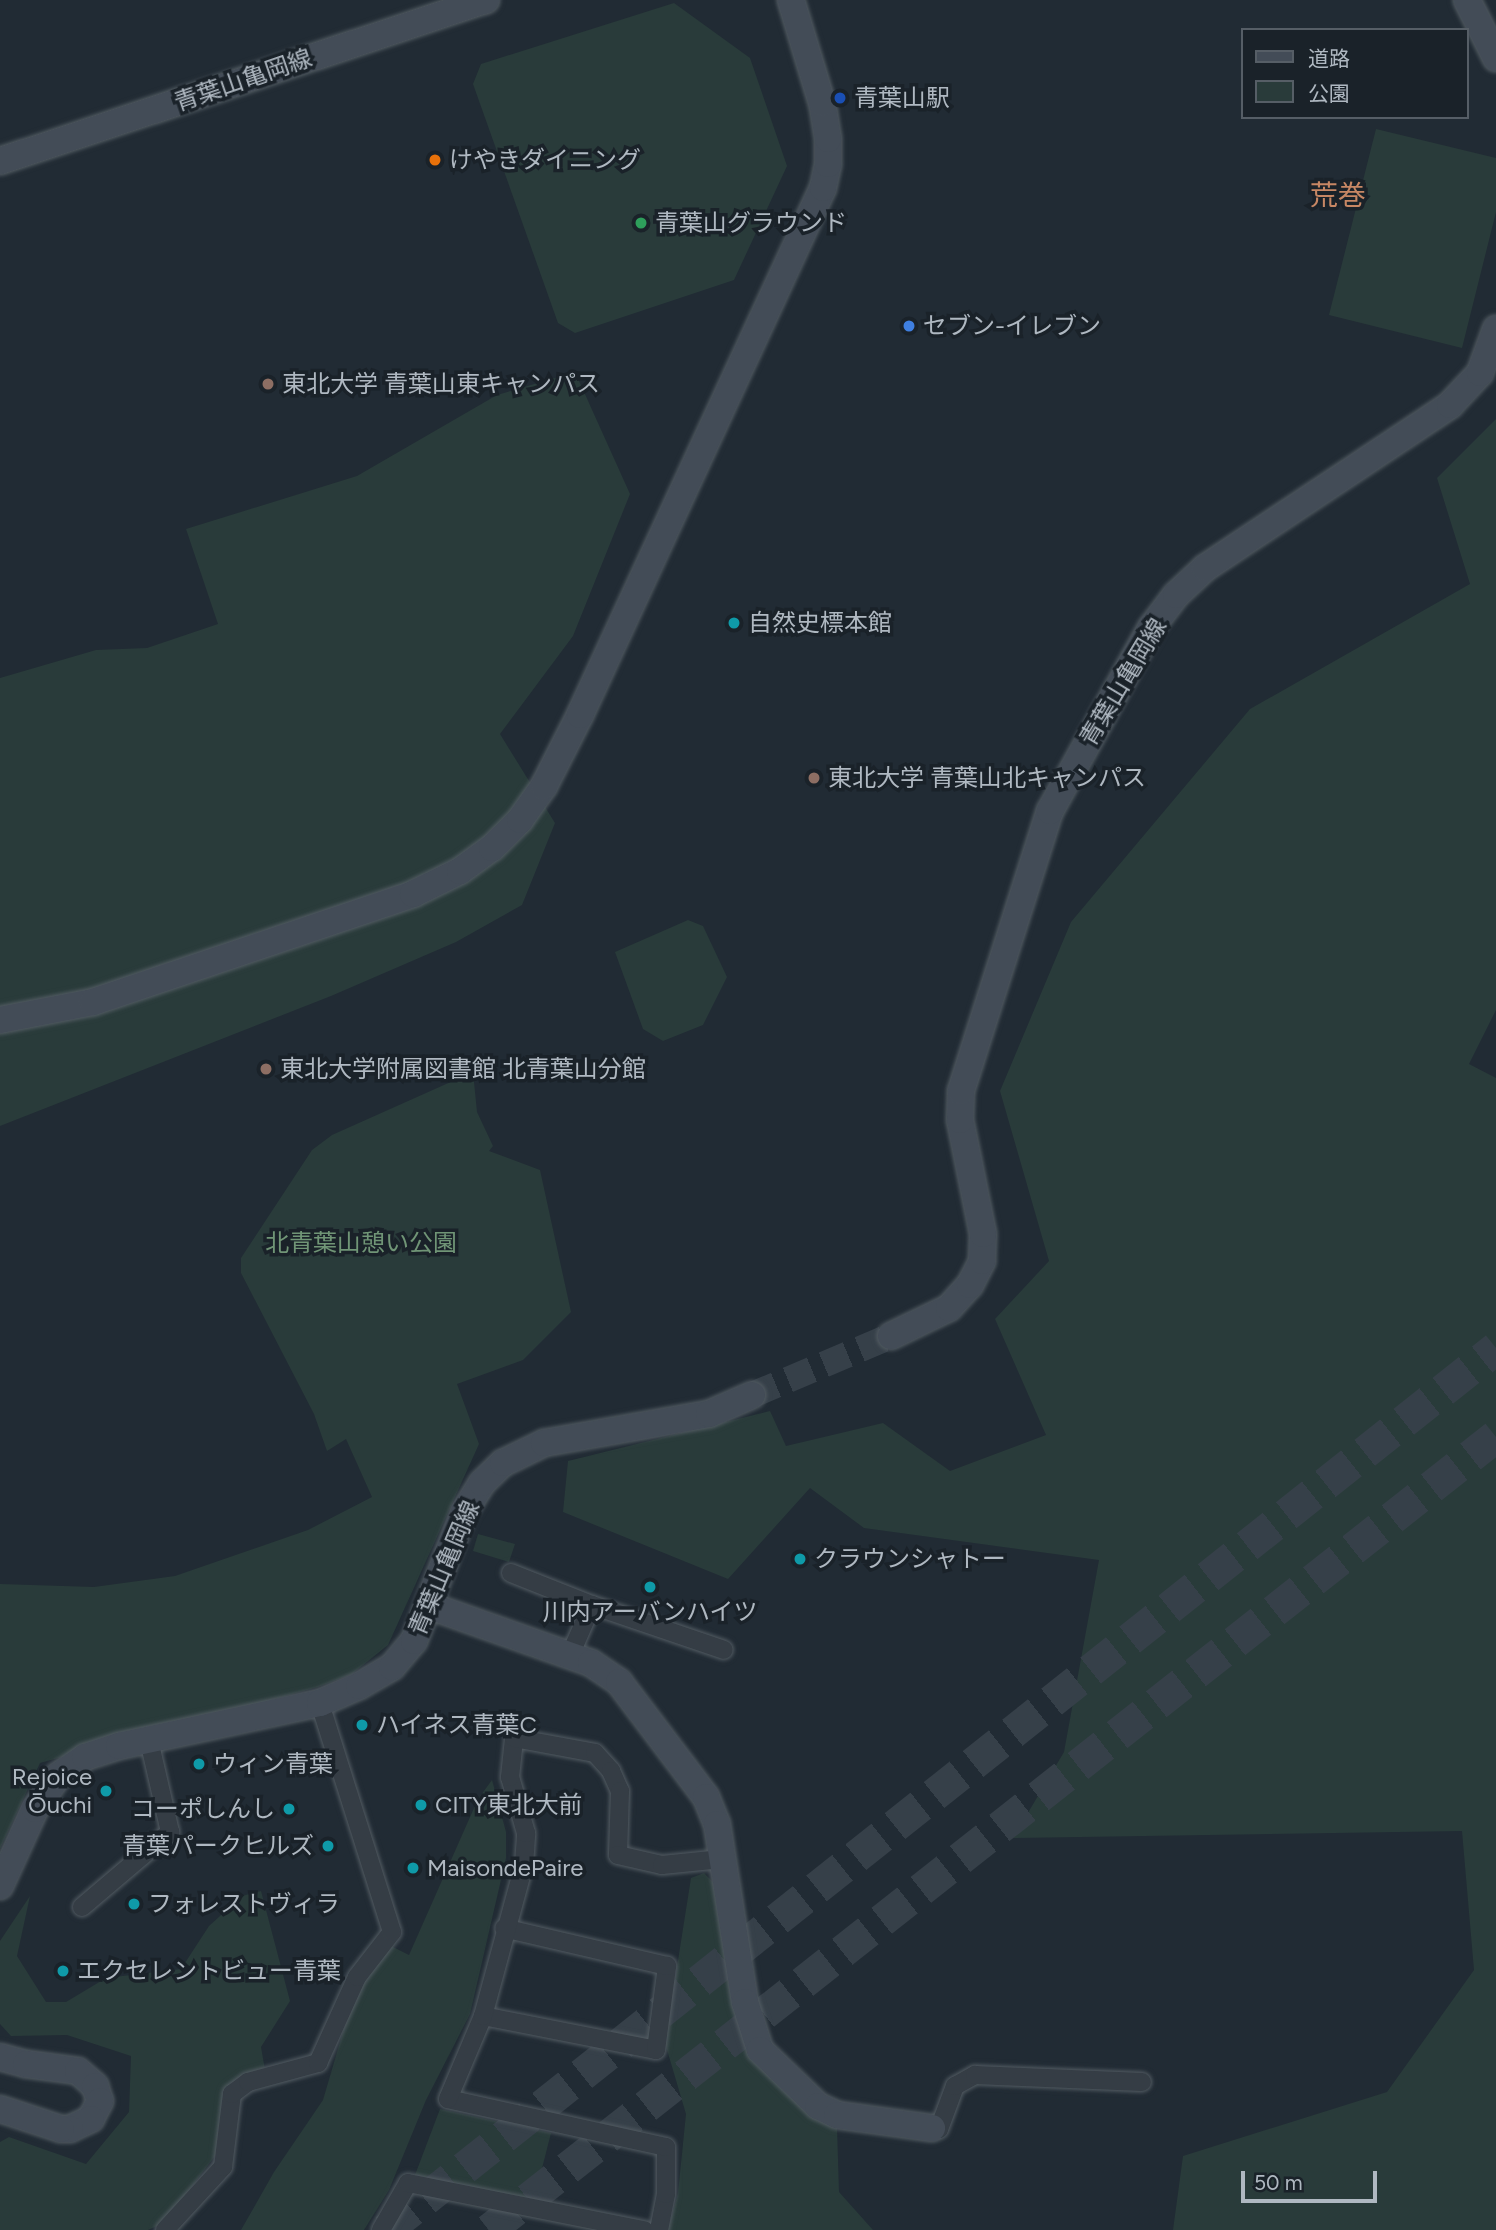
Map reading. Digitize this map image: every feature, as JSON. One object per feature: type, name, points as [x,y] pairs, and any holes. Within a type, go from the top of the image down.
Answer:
[{"type":"street","name":"青葉山亀岡線","points":[[0,161],[486,0]]},
{"type":"street","points":[[0,1020],[93,1002],[413,894],[460,871],[492,848],[520,820],[544,786],[580,715],[823,188],[828,164],[828,139],[822,103],[791,0]]},
{"type":"street","points":[[1467,0],[1496,58]]},
{"type":"street","name":"青葉山亀岡線","points":[[891,1336],[949,1308],[970,1285],[982,1261],[983,1234],[960,1120],[961,1091],[1050,811],[1151,628],[1176,595],[1205,568],[1450,405],[1480,373],[1496,329]]},
{"type":"street","name":"青葉山亀岡線","points":[[0,1886],[35,1810],[58,1776],[85,1757],[149,1740],[320,1703],[359,1686],[392,1667],[414,1641],[430,1606],[464,1512],[482,1483],[503,1463],[544,1443],[709,1414],[752,1395]]},
{"type":"street","points":[[511,1573],[592,1605],[724,1650]]},
{"type":"street","points":[[570,1655],[592,1605]]},
{"type":"street","points":[[430,1606],[591,1663],[619,1682],[706,1797],[717,1824],[745,2002],[760,2050],[818,2106],[837,2115],[939,2129],[955,2086],[975,2075],[1142,2082]]},
{"type":"street","points":[[165,2230],[223,2167],[232,2094],[248,2082],[318,2063],[357,1977],[392,1932],[320,1703]]},
{"type":"street","points":[[659,2230],[666,2194],[667,2147],[448,2099],[483,2016],[504,1928],[524,1864],[526,1833],[510,1777],[514,1738],[595,1753],[611,1771],[620,1791],[618,1855],[662,1866],[722,1859]]},
{"type":"street","points":[[82,1907],[170,1832],[149,1740]]},
{"type":"street","points":[[483,2016],[656,2050],[667,1966],[504,1928]]},
{"type":"street","points":[[0,2057],[26,2064],[78,2071],[95,2085],[100,2101],[91,2119],[70,2129],[61,2129],[0,2109]]},
{"type":"street","points":[[381,2230],[408,2183],[644,2230]]},
{"type":"green space","name":"青葉山グラウンド","points":[[674,3],[750,58],[787,166],[734,280],[575,333],[558,323],[473,84],[481,64]]},
{"type":"green space","points":[[1376,129],[1496,158],[1496,212],[1462,348],[1329,315]]},
{"type":"green space","points":[[575,372],[630,494],[573,636],[500,734],[555,823],[522,905],[456,942],[331,996],[0,1126],[0,678],[96,650],[147,648],[218,624],[186,529],[357,476],[497,395]]},
{"type":"green space","points":[[1496,419],[1496,1010],[1469,1064],[1496,1078],[1496,2230],[1173,2230],[1183,2156],[1387,2092],[1474,1970],[1462,1831],[1013,1838],[1064,1752],[1099,1560],[864,1528],[810,1488],[728,1579],[563,1512],[568,1461],[770,1411],[786,1446],[883,1423],[950,1471],[1046,1435],[995,1319],[1049,1261],[1000,1091],[1071,922],[1250,709],[1470,584],[1437,478]]},
{"type":"green space","points":[[688,920],[703,926],[727,977],[703,1025],[663,1041],[643,1029],[615,952]]},
{"type":"green space","name":"北青葉山憩い公園","points":[[473,1072],[477,1112],[493,1146],[489,1151],[540,1170],[571,1312],[523,1360],[457,1384],[479,1444],[388,1645],[352,1674],[318,1687],[40,1763],[0,1849],[0,1584],[94,1587],[175,1576],[308,1530],[372,1497],[346,1439],[327,1451],[314,1414],[241,1273],[241,1258],[312,1150],[332,1135]]},
{"type":"green space","points":[[478,1534],[515,1544],[509,1562],[473,1551]]},
{"type":"green space","points":[[492,1780],[506,1832],[506,1858],[470,2014],[426,2100],[389,2190],[364,2230],[241,2230],[274,2172],[323,2100],[355,1991],[391,1946],[409,1955],[478,1799]]},
{"type":"green space","points":[[704,1873],[716,1885],[720,1928],[745,2049],[771,2079],[819,2119],[837,2127],[839,2192],[873,2230],[668,2230],[678,2193],[686,2114],[665,2043],[691,1878]]},
{"type":"green space","points":[[261,1891],[290,2001],[261,2047],[265,2070],[229,2084],[221,2148],[164,2223],[148,2230],[0,2230],[0,2142],[9,2137],[86,2164],[129,2112],[131,2056],[67,2035],[11,2036],[0,2024],[0,1941],[30,1896],[17,1956],[46,2002],[66,2002],[106,1978],[181,1969],[209,1926],[242,1896]]},
{"type":"green space","points":[[440,2109],[551,2133],[534,2200],[415,2175]]},
{"type":"tunnel","points":[[752,1395],[891,1336]]},
{"type":"tunnel","points":[[386,2230],[1496,1348]]},
{"type":"tunnel","points":[[489,2230],[1496,1436]]},
{"type":"place","name":"青葉山駅","points":[[840,98]]},
{"type":"place","name":"けやきダイニング","points":[[435,160]]},
{"type":"place","name":"青葉山グラウンド","points":[[641,223]]},
{"type":"place","name":"セブン-イレブン","points":[[909,326]]},
{"type":"place","name":"東北大学 青葉山東キャンパス","points":[[268,384]]},
{"type":"place","name":"自然史標本館","points":[[734,623]]},
{"type":"place","name":"東北大学 青葉山北キャンパス","points":[[814,778]]},
{"type":"place","name":"東北大学附属図書館 北青葉山分館","points":[[266,1069]]},
{"type":"place","name":"クラウンシャトー","points":[[800,1559]]},
{"type":"place","name":"川内アーバンハイツ","points":[[650,1587]]},
{"type":"place","name":"ハイネス青葉C","points":[[362,1725]]},
{"type":"place","name":"ウィン青葉","points":[[199,1764]]},
{"type":"place","name":"Rejoice Ōuchi","points":[[106,1791]]},
{"type":"place","name":"CITY東北大前","points":[[421,1805]]},
{"type":"place","name":"コーポしんし","points":[[289,1809]]},
{"type":"place","name":"青葉パークヒルズ","points":[[328,1846]]},
{"type":"place","name":"MaisondePaire","points":[[413,1868]]},
{"type":"place","name":"フォレストヴィラ","points":[[134,1904]]},
{"type":"place","name":"エクセレントビュー青葉","points":[[63,1971]]},
{"type":"district","name":"荒巻","points":[[1338,195]]}]
